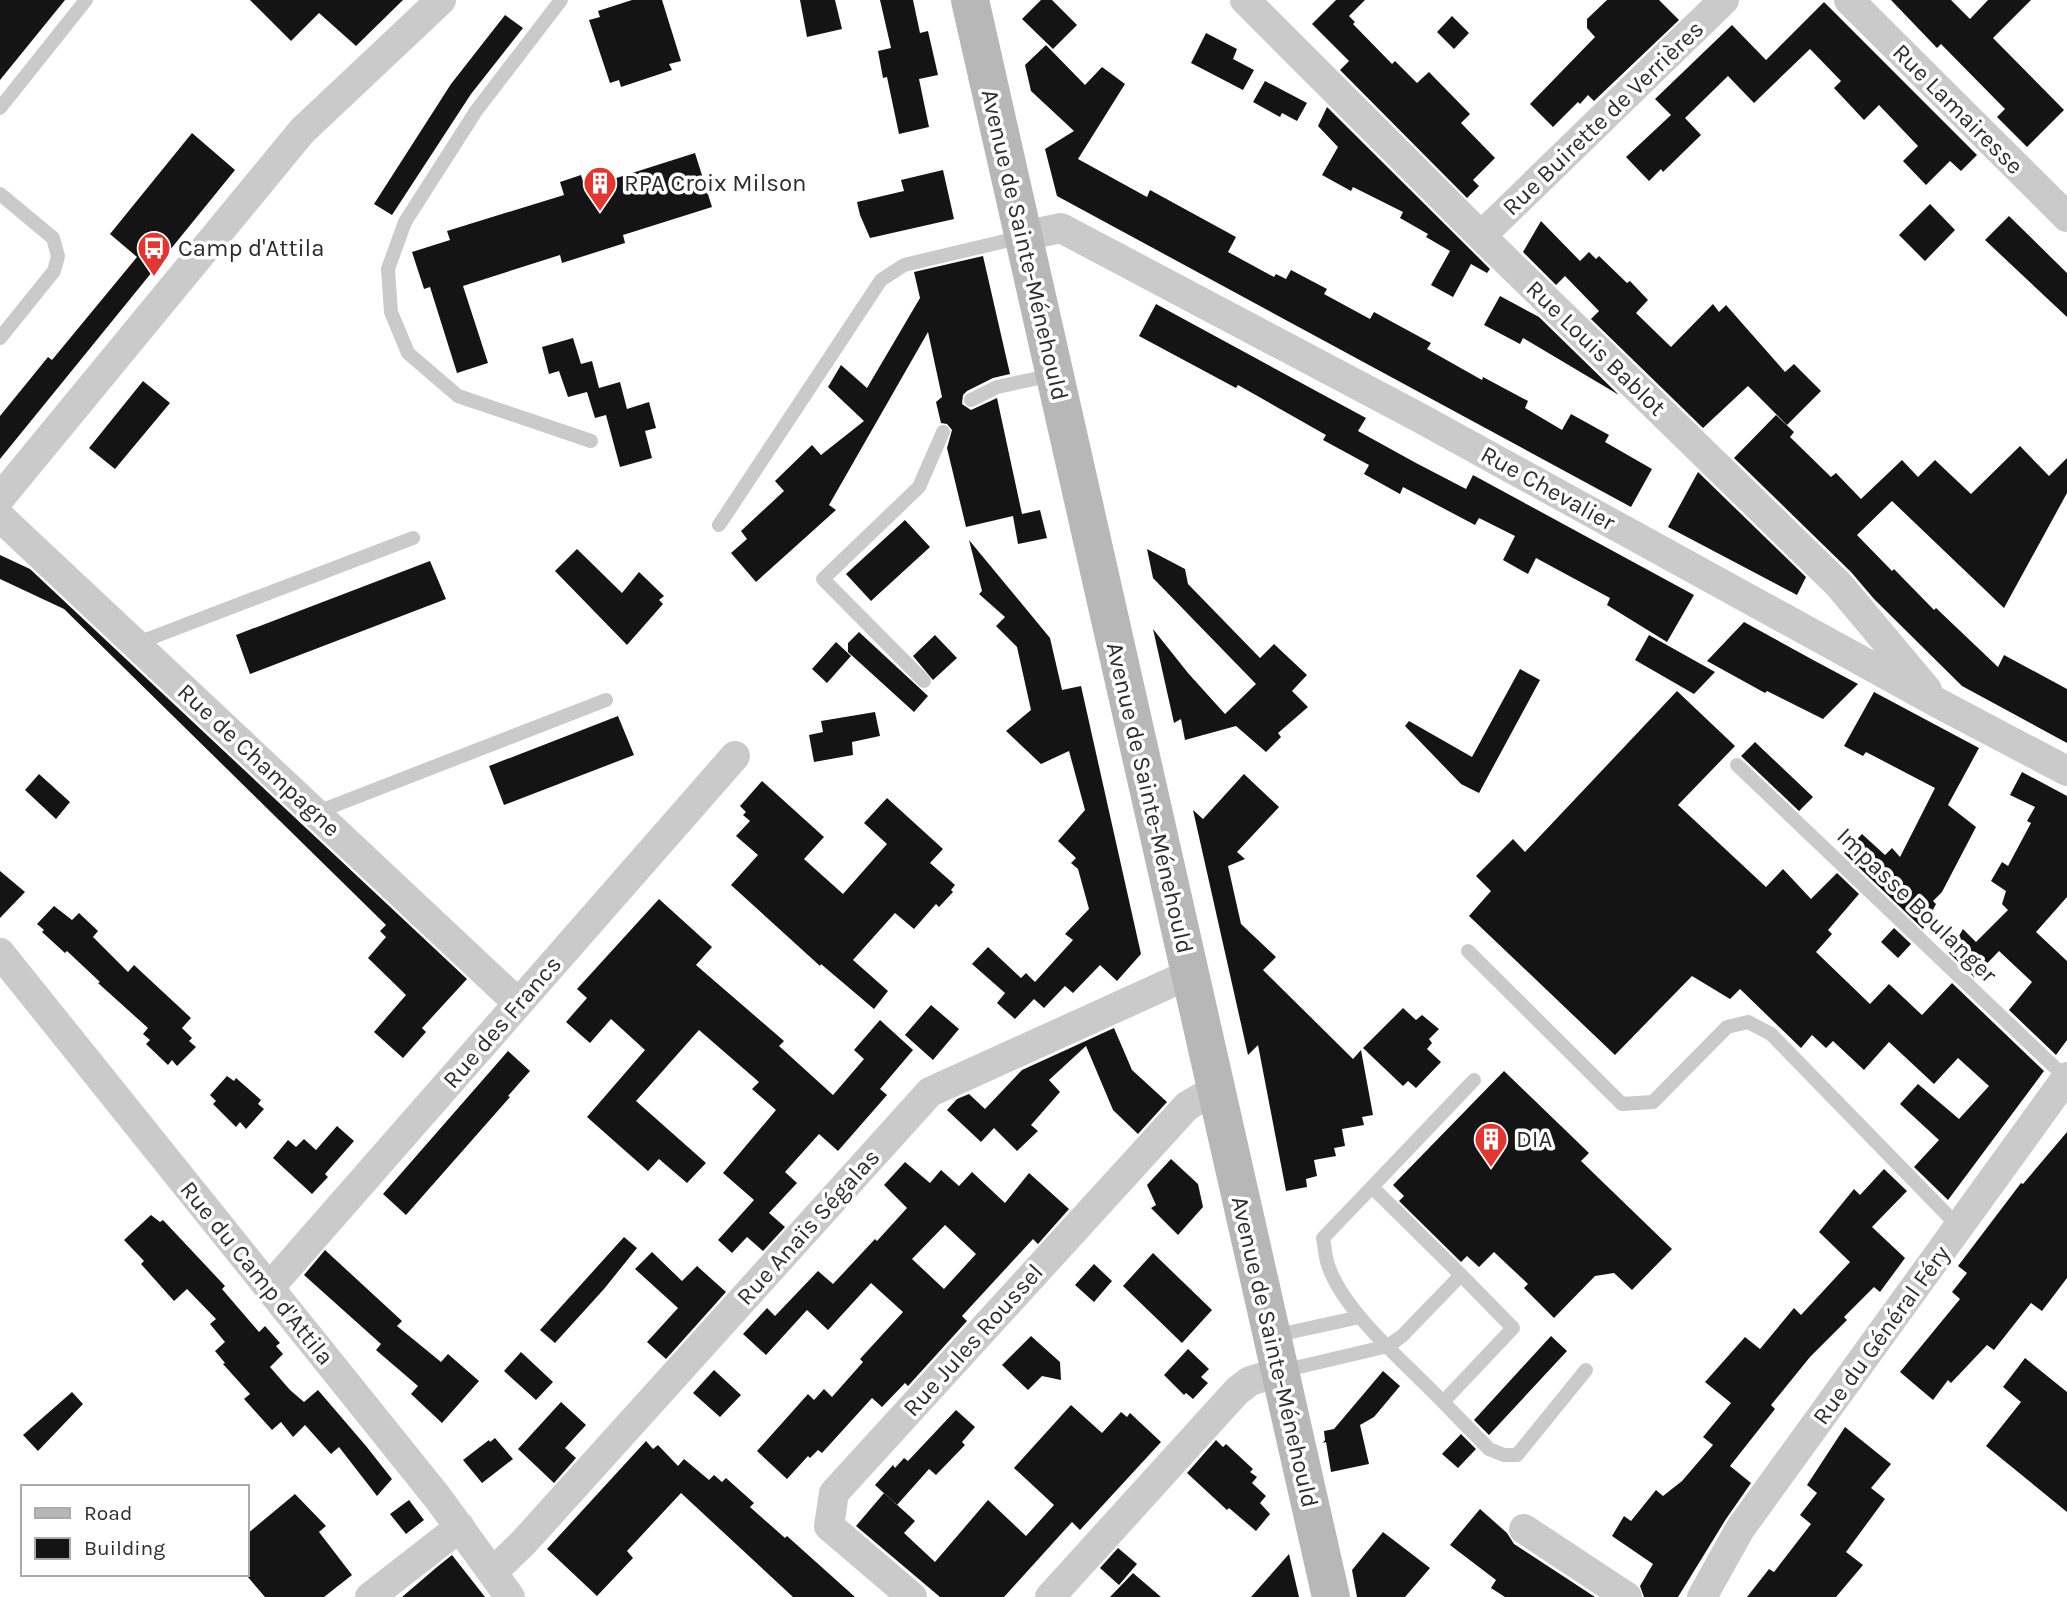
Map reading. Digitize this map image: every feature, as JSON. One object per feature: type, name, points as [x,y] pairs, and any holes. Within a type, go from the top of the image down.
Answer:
[{"type":"main road","name":"Avenue de Sainte-Ménehould","points":[[970,0],[1331,1597]]},
{"type":"street","points":[[0,498],[302,131],[441,0]]},
{"type":"street","name":"Rue Louis Bablot","points":[[1245,0],[1481,236],[1839,585],[1938,703]]},
{"type":"street","name":"Rue Buirette de Verrières","points":[[1481,236],[1724,0]]},
{"type":"street","name":"Rue Lamairesse","points":[[1849,0],[2067,217]]},
{"type":"street","name":"Rue Chevalier","points":[[1023,236],[1061,229],[1420,418],[2067,771]]},
{"type":"street","name":"Rue de Champagne","points":[[0,517],[518,1003]]},
{"type":"street","name":"Rue des Francs","points":[[269,1288],[735,755]]},
{"type":"street","name":"Rue du Camp d'Attila","points":[[0,953],[460,1527],[510,1597]]},
{"type":"street","name":"Rue Anaïs Ségalas","points":[[493,1572],[524,1542],[930,1092],[1190,974]]},
{"type":"street","name":"Rue du Général Féry","points":[[1702,1597],[1741,1529],[2066,1078]]},
{"type":"street","name":"Rue Jules Roussel","points":[[912,1597],[829,1526],[834,1493],[1187,1106],[1216,1089]]},
{"type":"street","points":[[1050,1597],[1237,1391],[1262,1376],[1276,1354]]},
{"type":"street","points":[[370,1597],[460,1527]]},
{"type":"street","points":[[1524,1529],[1627,1597]]},
{"type":"lane","points":[[0,107],[86,0]]},
{"type":"lane","points":[[561,0],[476,111],[405,222],[388,268],[391,312],[408,353],[458,396],[591,441]]},
{"type":"lane","points":[[0,194],[53,238],[58,256],[54,271],[0,338]]},
{"type":"lane","points":[[719,525],[881,280],[904,265],[1023,236]]},
{"type":"lane","points":[[971,400],[997,387],[1054,375]]},
{"type":"lane","points":[[924,681],[822,579],[919,487],[943,432]]},
{"type":"lane","points":[[135,644],[413,538]]},
{"type":"lane","points":[[315,813],[606,700]]},
{"type":"lane","name":"Impasse Boulanger","points":[[1737,765],[2066,1078]]},
{"type":"lane","points":[[1468,951],[1622,1104],[1653,1102],[1727,1027],[1748,1022],[1772,1034],[1959,1227]]},
{"type":"lane","points":[[1474,1080],[1323,1238],[1328,1266],[1360,1317],[1489,1449],[1504,1455],[1517,1455],[1586,1370]]},
{"type":"lane","points":[[1371,1187],[1513,1328],[1443,1402]]},
{"type":"lane","points":[[1276,1354],[1388,1346],[1402,1336],[1461,1275]]},
{"type":"lane","points":[[1276,1354],[1360,1317]]},
{"type":"building","points":[[0,0],[65,0],[0,80]]},
{"type":"building","points":[[250,0],[403,0],[356,46],[319,13],[291,41]]},
{"type":"building","points":[[632,0],[662,0],[681,61],[669,64],[672,70],[621,87],[619,80],[610,83],[589,20],[600,17],[598,11]]},
{"type":"building","points":[[800,0],[835,0],[842,29],[807,37]]},
{"type":"building","points":[[880,0],[913,0],[920,33],[928,31],[938,75],[919,79],[929,127],[899,134],[887,77],[883,78],[878,51],[891,48]]},
{"type":"building","points":[[1041,0],[1052,0],[1077,25],[1053,49],[1022,19]]},
{"type":"building","points":[[1336,0],[1365,0],[1349,16],[1355,22],[1353,24],[1392,64],[1395,61],[1417,83],[1429,72],[1470,114],[1461,123],[1495,158],[1473,180],[1479,186],[1467,198],[1340,70],[1349,61],[1312,24]]},
{"type":"building","points":[[1607,0],[1659,0],[1679,20],[1594,101],[1588,95],[1553,127],[1530,104],[1595,37],[1587,28],[1587,19]]},
{"type":"building","points":[[1891,0],[1951,0],[1970,19],[1988,0],[2031,0],[1993,38],[2064,110],[2027,147],[1997,117],[2005,109],[1941,44],[1937,48]]},
{"type":"building","points":[[1824,2],[1977,155],[1961,171],[1950,161],[1926,185],[1903,161],[1918,146],[1879,105],[1864,120],[1834,88],[1841,81],[1810,49],[1754,103],[1728,76],[1685,118],[1701,135],[1663,172],[1661,169],[1649,181],[1626,157],[1671,115],[1655,99],[1732,25],[1766,60]]},
{"type":"building","points":[[505,15],[523,28],[471,94],[392,215],[374,204],[451,84]]},
{"type":"building","points":[[1452,16],[1469,33],[1454,49],[1437,32]]},
{"type":"building","points":[[1206,33],[1237,49],[1233,59],[1254,70],[1243,90],[1191,63]]},
{"type":"building","points":[[1046,45],[1085,85],[1102,67],[1125,84],[1078,159],[1147,197],[1150,190],[1236,237],[1228,252],[1274,277],[1276,274],[1286,279],[1291,270],[1327,289],[1324,294],[1370,319],[1374,312],[1431,343],[1427,349],[1482,380],[1483,377],[1528,401],[1525,408],[1562,430],[1571,414],[1609,435],[1605,442],[1652,469],[1631,507],[1057,196],[1045,149],[1074,131],[1031,91],[1025,65]]},
{"type":"building","points":[[1265,81],[1307,103],[1297,121],[1282,113],[1280,117],[1253,102]]},
{"type":"building","points":[[1327,107],[1490,269],[1487,273],[1471,264],[1453,297],[1431,285],[1450,251],[1400,218],[1403,212],[1353,187],[1351,191],[1322,175],[1338,147],[1318,126]]},
{"type":"building","points":[[192,133],[235,170],[0,459],[0,416],[48,357],[52,360],[137,257],[110,234]]},
{"type":"building","points":[[695,153],[712,207],[623,235],[625,243],[562,263],[560,255],[463,286],[488,363],[457,373],[430,287],[424,289],[412,252],[450,240],[447,231],[564,195],[560,182],[581,175],[585,188]]},
{"type":"building","points":[[943,170],[954,219],[870,238],[857,202],[904,191],[901,180]]},
{"type":"building","points":[[1930,204],[1955,230],[1925,261],[1899,235]]},
{"type":"building","points":[[2009,216],[2067,273],[2067,317],[1985,240]]},
{"type":"building","points":[[1541,221],[1580,261],[1589,252],[1596,259],[1599,256],[1627,283],[1630,281],[1648,300],[1636,313],[1671,347],[1713,304],[1719,312],[1726,305],[1785,372],[1794,364],[1821,391],[1787,425],[1748,386],[1703,428],[1591,319],[1599,311],[1565,276],[1556,285],[1523,252]]},
{"type":"building","points":[[983,256],[1010,374],[993,378],[967,391],[963,395],[962,404],[971,410],[997,398],[1022,514],[1040,510],[1047,538],[1018,544],[1013,516],[966,527],[947,448],[952,430],[947,424],[941,423],[936,402],[942,397],[928,332],[829,505],[836,510],[756,582],[731,553],[747,539],[741,531],[784,491],[775,481],[812,445],[821,455],[864,421],[828,387],[841,365],[867,388],[920,298],[914,272]]},
{"type":"building","points":[[1500,296],[1539,317],[1619,395],[1523,338],[1520,344],[1484,325]]},
{"type":"building","points":[[1156,304],[1366,418],[1358,431],[1416,463],[1466,489],[1473,475],[1694,595],[1667,642],[1607,605],[1610,598],[1536,558],[1528,574],[1503,560],[1515,536],[1479,518],[1475,525],[1403,487],[1400,494],[1364,474],[1369,465],[1323,440],[1326,435],[1238,385],[1236,388],[1139,336]]},
{"type":"building","points":[[573,338],[581,364],[592,361],[599,388],[620,382],[627,409],[649,402],[656,428],[645,431],[652,458],[620,467],[606,415],[595,418],[587,392],[568,397],[559,371],[549,374],[542,347]]},
{"type":"building","points":[[143,381],[170,403],[115,469],[89,448]]},
{"type":"building","points":[[1776,415],[1794,432],[1790,437],[1831,477],[1836,473],[1861,499],[1902,460],[1918,477],[1935,460],[1971,494],[2020,446],[2049,476],[2067,458],[2067,493],[2004,608],[1892,501],[1857,535],[1892,571],[1894,569],[1934,610],[1936,608],[1998,667],[2004,655],[2067,689],[2067,743],[1962,686],[1874,599],[1851,572],[1734,458]]},
{"type":"building","points":[[1698,472],[1806,577],[1797,595],[1668,527]]},
{"type":"building","points":[[905,520],[930,547],[871,601],[846,574]]},
{"type":"building","points":[[969,540],[1050,638],[1062,690],[1081,686],[1141,954],[1117,981],[1100,965],[1073,993],[1065,986],[1044,1008],[1034,999],[1015,1019],[997,1003],[1005,993],[972,964],[988,947],[1021,978],[1026,973],[1035,982],[1073,940],[1065,934],[1089,909],[1078,869],[1071,863],[1076,858],[1058,841],[1085,810],[1069,751],[1041,764],[1006,731],[1031,710],[1017,647],[996,626],[1005,617],[979,594],[982,591]]},
{"type":"building","points":[[577,549],[622,593],[639,572],[664,596],[659,600],[663,604],[627,645],[555,571]]},
{"type":"building","points":[[1147,549],[1185,569],[1188,584],[1260,658],[1274,644],[1307,675],[1292,691],[1308,707],[1278,733],[1281,737],[1266,752],[1236,726],[1185,740],[1181,719],[1174,723],[1153,629],[1225,714],[1256,684],[1153,578]]},
{"type":"building","points":[[0,555],[30,569],[467,979],[422,1028],[426,1032],[403,1058],[374,1032],[406,995],[368,958],[386,937],[380,931],[386,925],[64,609],[0,579]]},
{"type":"building","points":[[430,561],[446,599],[250,674],[236,635]]},
{"type":"building","points":[[1744,622],[1858,684],[1823,719],[1767,691],[1765,693],[1707,661]]},
{"type":"building","points":[[859,632],[928,696],[914,712],[848,652],[848,643]]},
{"type":"building","points":[[935,635],[957,658],[933,680],[913,656]]},
{"type":"building","points":[[1649,635],[1715,672],[1694,694],[1635,660]]},
{"type":"building","points":[[836,642],[851,656],[827,683],[812,669]]},
{"type":"building","points":[[1520,669],[1540,680],[1479,793],[1461,784],[1405,726],[1409,721],[1472,757]]},
{"type":"building","points":[[1677,691],[1735,746],[1678,805],[1766,887],[1783,869],[1811,899],[1837,873],[1859,894],[1828,930],[1832,934],[1816,952],[1870,1004],[1889,984],[1922,1015],[1952,983],[2044,1071],[1948,1200],[1914,1167],[1939,1140],[1900,1104],[1918,1084],[1959,1119],[1989,1086],[1958,1058],[1934,1084],[1889,1042],[1864,1070],[1833,1041],[1826,1048],[1812,1035],[1801,1048],[1740,989],[1730,999],[1692,976],[1615,1055],[1469,916],[1491,891],[1476,876],[1513,839],[1525,852]]},
{"type":"building","points":[[1874,692],[1979,748],[1948,805],[1976,827],[1942,892],[1933,901],[1936,904],[1923,929],[1844,853],[1862,834],[1885,855],[1892,848],[1900,857],[1935,788],[1866,752],[1863,756],[1844,746]]},
{"type":"building","points":[[875,712],[880,736],[852,742],[853,755],[814,762],[809,735],[823,732],[821,721]]},
{"type":"building","points":[[618,716],[634,755],[504,805],[489,766]]},
{"type":"building","points":[[1755,742],[1813,797],[1799,811],[1741,756]]},
{"type":"building","points":[[2022,772],[2067,796],[2067,897],[2036,932],[2067,961],[2067,1040],[2056,1055],[2009,1010],[2032,982],[1999,951],[1974,977],[1949,953],[1963,929],[1976,942],[2008,910],[2002,904],[2006,891],[1991,881],[2002,862],[2008,866],[2031,823],[2027,821],[2035,807],[2010,795]]},
{"type":"building","points":[[39,774],[70,802],[56,819],[25,790]]},
{"type":"building","points":[[1244,774],[1279,807],[1237,852],[1245,859],[1228,866],[1241,924],[1276,957],[1263,970],[1353,1059],[1361,1050],[1373,1115],[1362,1117],[1364,1125],[1342,1129],[1345,1146],[1334,1148],[1336,1156],[1314,1160],[1317,1176],[1306,1179],[1307,1187],[1286,1191],[1258,1045],[1248,1055],[1193,810],[1203,819]]},
{"type":"building","points":[[762,781],[824,837],[804,859],[843,894],[887,844],[864,823],[887,798],[943,849],[930,863],[955,885],[951,890],[953,892],[939,907],[936,904],[914,929],[895,913],[853,960],[888,991],[874,1009],[821,964],[820,966],[731,885],[758,855],[736,836],[750,821],[743,815],[746,812],[740,806]]},
{"type":"building","points":[[0,871],[25,892],[0,918]]},
{"type":"building","points":[[659,899],[712,947],[696,965],[784,1041],[779,1046],[833,1095],[864,1059],[854,1050],[880,1020],[913,1050],[880,1089],[887,1095],[838,1151],[819,1134],[785,1172],[797,1183],[769,1213],[785,1227],[763,1251],[747,1237],[732,1253],[718,1240],[754,1200],[723,1173],[776,1110],[752,1089],[759,1082],[699,1030],[636,1101],[706,1163],[687,1183],[659,1159],[648,1171],[587,1117],[645,1050],[611,1019],[590,1043],[566,1022],[587,998],[577,989]]},
{"type":"building","points":[[54,906],[72,920],[79,913],[98,931],[93,937],[128,972],[134,965],[191,1018],[182,1028],[192,1038],[189,1041],[196,1047],[177,1066],[172,1060],[168,1065],[146,1044],[150,1040],[143,1034],[148,1028],[67,951],[65,953],[42,932],[44,930],[37,924]]},
{"type":"building","points":[[1894,928],[1911,944],[1898,958],[1881,942]]},
{"type":"building","points":[[931,1005],[959,1029],[933,1060],[905,1035]]},
{"type":"building","points":[[1403,1008],[1416,1020],[1422,1015],[1439,1029],[1429,1039],[1432,1043],[1427,1049],[1441,1062],[1416,1088],[1408,1081],[1403,1086],[1363,1048]]},
{"type":"building","points":[[1114,1028],[1132,1070],[1167,1102],[1138,1134],[1113,1110],[1086,1046],[1049,1080],[1060,1092],[1031,1125],[1038,1131],[1017,1151],[994,1128],[981,1142],[947,1110],[957,1099],[969,1094],[985,1109],[1022,1070]]},
{"type":"building","points":[[508,1051],[530,1071],[406,1215],[383,1194]]},
{"type":"building","points":[[1504,1071],[1589,1153],[1581,1161],[1672,1249],[1632,1290],[1614,1273],[1595,1276],[1554,1318],[1524,1288],[1528,1284],[1494,1252],[1479,1267],[1467,1256],[1461,1262],[1399,1201],[1404,1196],[1393,1185]]},
{"type":"building","points":[[227,1076],[234,1081],[236,1078],[261,1100],[258,1104],[264,1109],[246,1129],[240,1122],[236,1127],[213,1104],[216,1101],[210,1095]]},
{"type":"building","points":[[337,1126],[354,1141],[325,1174],[328,1177],[312,1194],[273,1158],[288,1140],[296,1147],[304,1139],[316,1150]]},
{"type":"building","points":[[2067,1132],[2067,1278],[2042,1311],[2031,1303],[1994,1350],[1987,1345],[1951,1383],[1948,1380],[1933,1400],[1900,1372],[1960,1299],[1952,1292],[1967,1273],[1958,1266],[2021,1183],[2023,1184]]},
{"type":"building","points":[[1171,1159],[1198,1184],[1203,1207],[1178,1235],[1151,1208],[1156,1205],[1147,1185]]},
{"type":"building","points":[[905,1162],[930,1183],[941,1170],[959,1186],[972,1172],[1005,1203],[1029,1173],[1069,1209],[1038,1244],[1033,1239],[962,1316],[967,1321],[908,1386],[905,1383],[882,1407],[872,1398],[822,1453],[818,1450],[810,1458],[808,1456],[787,1479],[757,1451],[808,1394],[814,1400],[824,1389],[832,1397],[863,1362],[860,1359],[903,1312],[871,1283],[828,1330],[807,1310],[766,1355],[743,1334],[767,1308],[775,1316],[818,1271],[833,1284],[875,1239],[877,1241],[907,1208],[884,1185]],"holes":[[[945,1225],[976,1254],[944,1289],[912,1259]]]},
{"type":"building","points":[[1884,1169],[1907,1191],[1872,1227],[1905,1258],[1880,1292],[1874,1287],[1844,1317],[1847,1320],[1810,1357],[1771,1405],[1775,1409],[1730,1466],[1751,1483],[1678,1597],[1644,1597],[1640,1586],[1653,1564],[1612,1536],[1624,1516],[1631,1521],[1656,1490],[1663,1496],[1682,1481],[1713,1445],[1703,1437],[1731,1403],[1705,1382],[1745,1337],[1760,1349],[1794,1308],[1801,1315],[1850,1262],[1819,1232],[1854,1189],[1860,1195]]},
{"type":"building","points":[[151,1215],[160,1222],[163,1220],[225,1286],[222,1289],[259,1332],[265,1326],[280,1343],[276,1346],[283,1354],[270,1367],[290,1390],[304,1402],[318,1390],[366,1446],[392,1479],[377,1496],[339,1447],[331,1454],[305,1425],[293,1437],[281,1422],[272,1430],[244,1399],[250,1394],[215,1351],[225,1342],[210,1324],[216,1319],[187,1289],[174,1301],[141,1264],[144,1261],[124,1240]]},
{"type":"building","points":[[624,1237],[637,1248],[555,1343],[540,1330]]},
{"type":"building","points":[[325,1250],[402,1321],[397,1326],[441,1362],[448,1354],[479,1381],[442,1423],[411,1394],[418,1386],[376,1350],[381,1344],[304,1275]]},
{"type":"building","points":[[652,1252],[682,1281],[697,1266],[726,1292],[666,1359],[647,1342],[678,1308],[635,1269]]},
{"type":"building","points":[[1153,1253],[1212,1310],[1182,1343],[1123,1286]]},
{"type":"building","points":[[1094,1264],[1112,1281],[1094,1302],[1075,1285]]},
{"type":"building","points":[[1031,1336],[1060,1362],[1061,1380],[1042,1376],[1028,1390],[1002,1365]]},
{"type":"building","points":[[1551,1336],[1567,1351],[1489,1435],[1474,1420]]},
{"type":"building","points":[[1188,1349],[1209,1369],[1201,1377],[1208,1383],[1193,1399],[1186,1393],[1184,1395],[1164,1375]]},
{"type":"building","points":[[521,1352],[553,1382],[536,1400],[504,1371]]},
{"type":"building","points":[[2025,1358],[2067,1392],[2067,1512],[1986,1446],[2021,1402],[2003,1387]]},
{"type":"building","points":[[714,1370],[741,1395],[720,1417],[693,1393]]},
{"type":"building","points":[[1383,1371],[1400,1386],[1374,1417],[1360,1425],[1369,1464],[1331,1472],[1326,1442],[1323,1443],[1324,1431],[1334,1429]]},
{"type":"building","points":[[72,1392],[83,1404],[38,1451],[23,1435]]},
{"type":"building","points":[[561,1402],[586,1425],[565,1448],[576,1458],[554,1483],[518,1449]]},
{"type":"building","points":[[1071,1405],[1102,1433],[1121,1412],[1127,1417],[1130,1413],[1161,1442],[1080,1530],[1072,1522],[1004,1597],[940,1597],[856,1526],[884,1493],[915,1521],[904,1533],[935,1562],[988,1500],[1026,1536],[1054,1505],[1014,1468]]},
{"type":"building","points":[[956,1410],[975,1427],[962,1442],[965,1445],[936,1475],[929,1469],[897,1505],[875,1485],[893,1465],[895,1468],[904,1458],[908,1461]]},
{"type":"building","points":[[1845,1427],[1891,1464],[1871,1488],[1885,1499],[1846,1552],[1863,1565],[1836,1597],[1747,1597],[1769,1569],[1774,1572],[1811,1524],[1800,1515],[1817,1493],[1807,1485]]},
{"type":"building","points":[[1461,1434],[1476,1449],[1458,1468],[1442,1454]]},
{"type":"building","points":[[495,1438],[513,1459],[482,1483],[463,1460]]},
{"type":"building","points":[[1216,1440],[1223,1447],[1226,1444],[1253,1469],[1250,1472],[1257,1477],[1252,1483],[1266,1496],[1260,1503],[1270,1514],[1256,1531],[1229,1508],[1227,1510],[1187,1473]]},
{"type":"building","points":[[646,1441],[653,1449],[658,1445],[678,1466],[684,1459],[709,1480],[714,1475],[722,1482],[726,1478],[754,1503],[750,1507],[855,1597],[793,1597],[681,1493],[627,1551],[633,1558],[597,1596],[547,1549]]},
{"type":"building","points":[[295,1494],[326,1526],[319,1532],[352,1575],[324,1597],[265,1597],[247,1576],[248,1533]]},
{"type":"building","points":[[409,1500],[424,1520],[406,1534],[390,1514]]},
{"type":"building","points":[[1480,1509],[1507,1533],[1514,1544],[1595,1597],[1505,1597],[1491,1588],[1496,1580],[1450,1545]]},
{"type":"building","points":[[1383,1532],[1430,1568],[1405,1597],[1357,1597],[1352,1570]]},
{"type":"building","points":[[1118,1548],[1137,1564],[1119,1585],[1100,1568]]},
{"type":"building","points":[[1289,1554],[1299,1597],[1251,1597]]},
{"type":"building","points":[[452,1555],[485,1597],[402,1597],[437,1567]]},
{"type":"building","points":[[1133,1573],[1161,1597],[1110,1597]]},
{"type":"place","name":"RPA Croix Milson","points":[[600,213]]},
{"type":"place","name":"Camp d'Attila","points":[[154,278]]},
{"type":"place","name":"DIA","points":[[1491,1169]]}]
